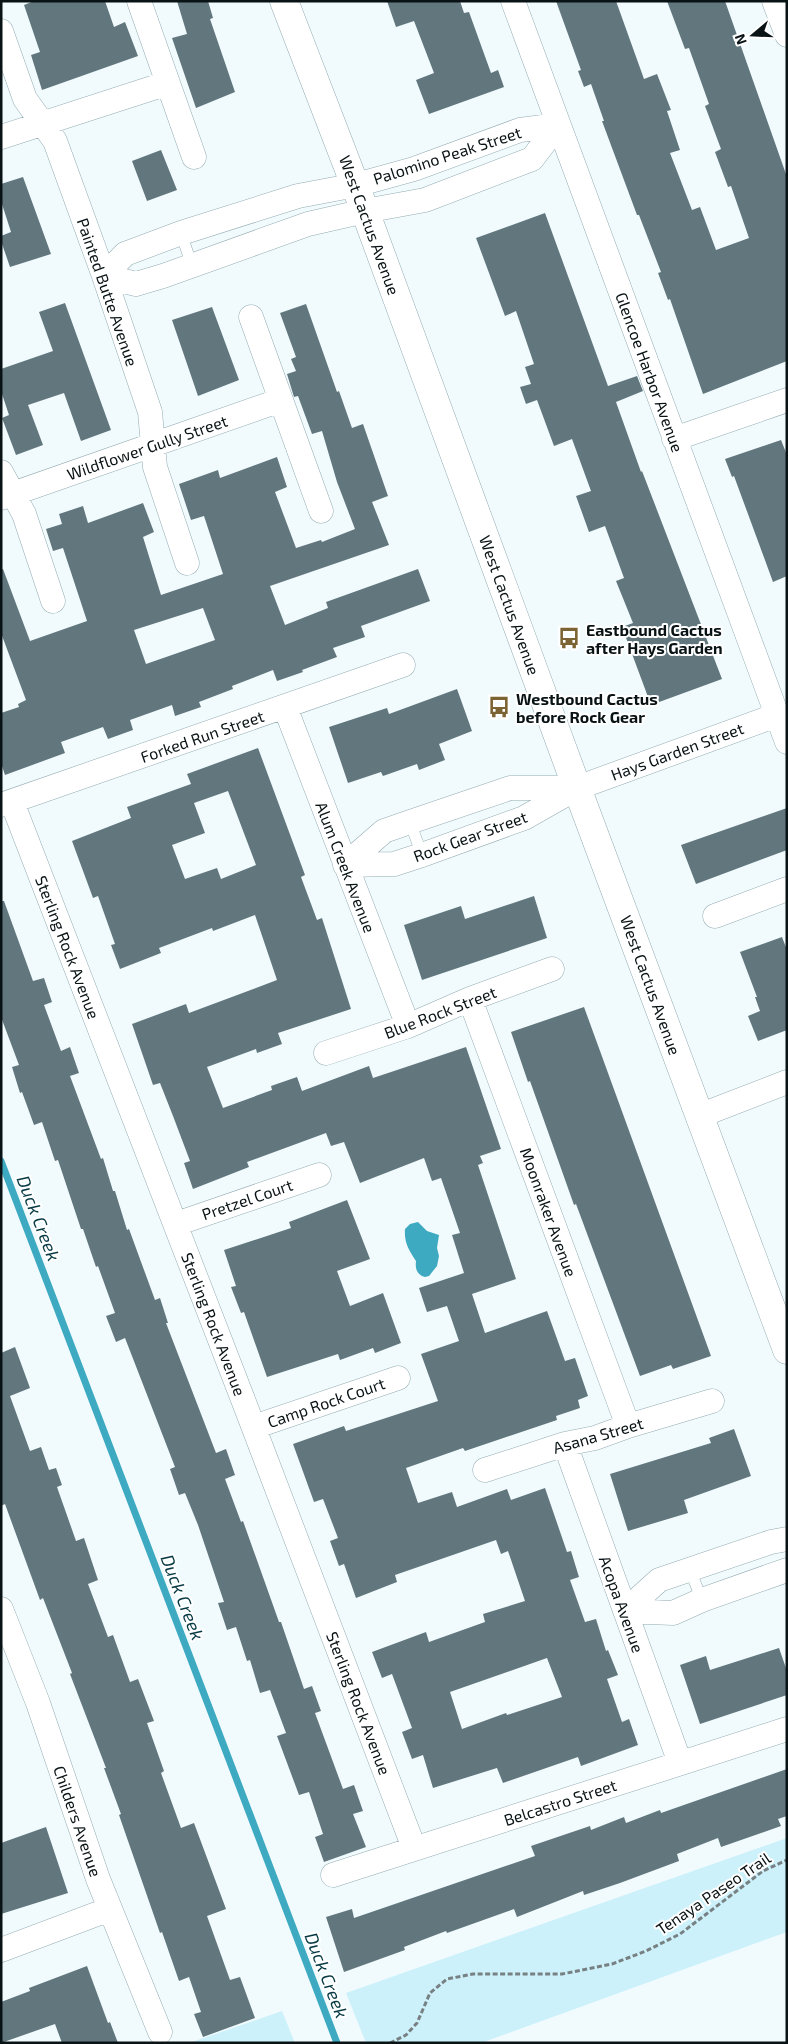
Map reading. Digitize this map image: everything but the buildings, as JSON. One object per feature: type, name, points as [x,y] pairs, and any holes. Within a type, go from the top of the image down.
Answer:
[{"type":"main road","name":"West Cactus Avenue","points":[[284,1],[356,185],[577,788],[787,1350]]},
{"type":"street","points":[[139,1],[194,157]]},
{"type":"street","name":"Glencoe Harbor Avenue","points":[[513,1],[787,742]]},
{"type":"street","points":[[774,1],[787,36]]},
{"type":"street","name":"Painted Butte Avenue","points":[[1,31],[26,99],[56,141],[104,276],[150,412],[155,467],[187,564]]},
{"type":"street","points":[[1,137],[168,83]]},
{"type":"street","name":"Palomino Peak Street","points":[[558,125],[532,159],[425,200],[308,224],[136,284],[104,276],[125,254],[181,232],[298,196],[356,185],[414,169],[520,130],[558,125]]},
{"type":"street","points":[[251,316],[321,511]]},
{"type":"street","name":"Wildflower Gully Street","points":[[7,496],[280,400]]},
{"type":"street","points":[[674,439],[787,400]]},
{"type":"street","points":[[1,472],[7,496],[24,514],[53,601]]},
{"type":"street","name":"Forked Run Street","points":[[7,804],[403,665]]},
{"type":"street","name":"Alum Creek Avenue","points":[[285,707],[408,1026]]},
{"type":"street","name":"Hays Garden Street","points":[[577,788],[777,715]]},
{"type":"street","name":"Rock Gear Street","points":[[345,865],[384,831],[510,788],[577,788]]},
{"type":"street","name":"Rock Gear Street","points":[[345,865],[394,864],[422,855],[524,818],[577,788]]},
{"type":"street","name":"Sterling Rock Avenue","points":[[7,804],[176,1224],[414,1848]]},
{"type":"street","points":[[715,916],[787,890]]},
{"type":"street","name":"Blue Rock Street","points":[[326,1053],[408,1026],[470,999],[552,969]]},
{"type":"street","name":"Moonraker Avenue","points":[[470,999],[628,1426]]},
{"type":"street","points":[[700,1116],[787,1082]]},
{"type":"street","name":"Pretzel Court","points":[[176,1224],[319,1175]]},
{"type":"street","name":"Camp Rock Court","points":[[254,1427],[398,1378]]},
{"type":"street","name":"Asana Street","points":[[485,1470],[565,1444],[596,1438],[628,1426],[712,1401]]},
{"type":"street","name":"Acopa Avenue","points":[[565,1444],[680,1763]]},
{"type":"street","points":[[625,1611],[658,1580],[787,1538]]},
{"type":"street","points":[[625,1611],[673,1613],[702,1600],[787,1570]]},
{"type":"street","name":"Childers Avenue","points":[[1,1609],[9,1654],[38,1703],[110,1909],[160,2032]]},
{"type":"street","name":"Belcastro Street","points":[[333,1875],[787,1729]]},
{"type":"street","points":[[1,1950],[110,1909]]},
{"type":"lane","points":[[181,232],[192,266]]},
{"type":"lane","points":[[410,822],[422,855]]},
{"type":"lane","points":[[690,1570],[702,1600]]},
{"type":"path","name":"Tenaya Paseo Trail","points":[[390,2043],[406,2035],[417,2023],[430,1993],[447,1979],[473,1974],[562,1974],[612,1964],[646,1951],[680,1934],[763,1871],[787,1860]]},
{"type":"shaded area","points":[[787,1838],[787,1932],[481,2043],[366,2043],[346,1993]]},
{"type":"shaded area","points":[[282,2011],[295,2043],[189,2043]]},
{"type":"water","points":[[418,1222],[427,1231],[439,1235],[437,1266],[429,1276],[425,1277],[417,1271],[416,1261],[409,1250],[405,1238],[405,1229],[410,1224]]},
{"type":"waterway","name":"Duck Creek","points":[[1,1161],[337,2043]]},
{"type":"place","name":"Eastbound Cactus after Hays Garden","points":[[569,638]]},
{"type":"place","name":"Westbound Cactus before Rock Gear","points":[[499,707]]}]
